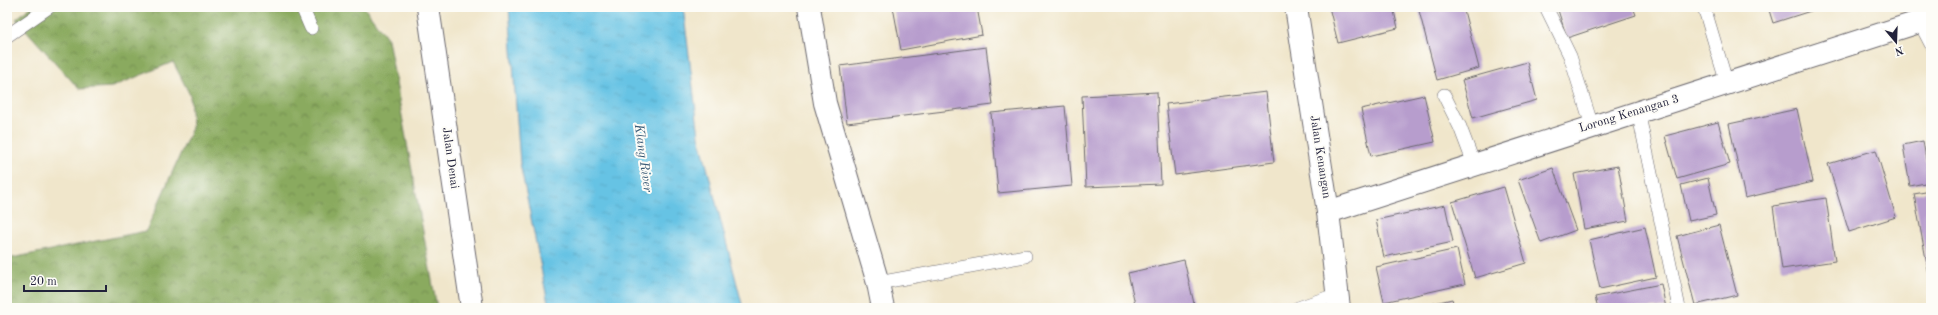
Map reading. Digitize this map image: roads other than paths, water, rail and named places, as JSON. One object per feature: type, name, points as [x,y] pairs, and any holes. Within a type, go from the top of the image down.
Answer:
[{"type":"street","name":"Jalan Denai","points":[[428,7],[472,308]]},
{"type":"street","points":[[809,7],[825,103],[878,283],[883,308]]},
{"type":"street","name":"Jalan Kenangan","points":[[1296,7],[1328,212],[1338,301]]},
{"type":"street","name":"Lorong Kenangan 3","points":[[1328,212],[1638,111],[1925,20]]},
{"type":"lane","points":[[7,36],[49,7]]},
{"type":"lane","points":[[302,7],[311,28]]},
{"type":"lane","points":[[1546,7],[1570,56],[1592,126]]},
{"type":"lane","points":[[1704,7],[1727,84]]},
{"type":"lane","points":[[1925,20],[1931,44]]},
{"type":"lane","points":[[1444,95],[1460,127],[1474,164]]},
{"type":"lane","points":[[1638,111],[1679,308]]},
{"type":"lane","points":[[878,283],[1025,256]]},
{"type":"lane","points":[[1298,308],[1338,301]]},
{"type":"water","name":"Klang River","points":[[509,7],[683,7],[699,136],[743,308],[549,308],[520,163]]}]
